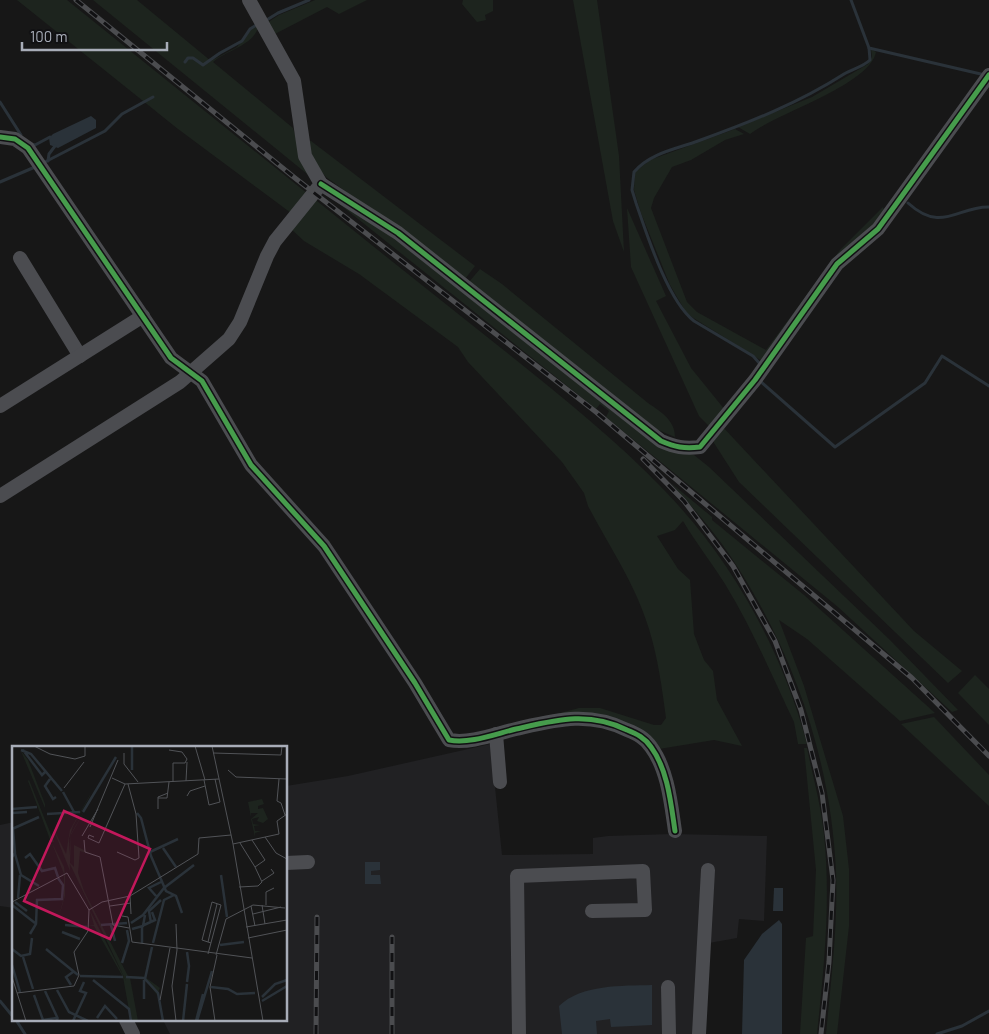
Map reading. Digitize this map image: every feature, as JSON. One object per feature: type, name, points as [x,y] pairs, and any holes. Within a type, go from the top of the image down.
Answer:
[{"type":"street","points":[[250,0],[294,81],[300,136],[305,156],[321,184],[367,211],[398,233],[661,441],[686,449],[700,447],[756,380],[836,264],[878,229],[989,75]]},
{"type":"street","points":[[0,137],[6,136],[21,143],[40,164],[171,358],[202,381],[251,465],[324,546],[415,683],[448,740],[456,741],[546,722],[584,717],[613,723],[642,737],[652,748],[666,782],[675,831]]},
{"type":"street","points":[[0,496],[180,382],[229,339],[240,322],[267,256],[276,240],[321,184]]},
{"type":"street","points":[[20,258],[80,356]]},
{"type":"street","points":[[0,406],[143,316]]},
{"type":"street","points":[[496,734],[500,782]]},
{"type":"street","points":[[288,863],[308,862]]},
{"type":"street","points":[[699,1034],[708,870]]},
{"type":"street","points":[[519,1034],[517,876],[643,871],[645,910],[592,911]]},
{"type":"street","points":[[668,987],[669,1034]]},
{"type":"street","points":[[127,1022],[133,1034]]},
{"type":"shaded area","points":[[17,0],[67,0],[308,194],[291,213],[178,129]]},
{"type":"shaded area","points":[[93,0],[137,0],[211,61],[237,47],[251,29],[259,24],[257,31],[247,42],[213,62],[293,128],[302,157],[312,178]]},
{"type":"shaded area","points":[[315,0],[367,0],[339,14],[327,7],[273,35],[267,23],[279,15]]},
{"type":"shaded area","points":[[463,0],[493,0],[493,11],[485,15],[486,20],[477,22],[462,4]]},
{"type":"shaded area","points":[[573,0],[597,0],[619,156],[624,252],[613,221]]},
{"type":"shaded area","points":[[871,49],[876,52],[870,64],[858,76],[841,87],[750,134],[738,127],[812,97],[868,64],[872,57]]},
{"type":"shaded area","points":[[91,116],[96,120],[96,128],[58,148],[50,145],[49,138],[53,134]]},
{"type":"shaded area","points":[[735,129],[744,134],[725,140],[691,160],[672,167],[654,198],[651,208],[687,302],[697,312],[766,350],[840,250],[883,207],[885,213],[765,363],[687,314],[670,285],[641,213],[634,190],[635,172],[650,160]]},
{"type":"shaded area","points":[[305,139],[311,141],[475,266],[465,279],[326,177],[315,164]]},
{"type":"shaded area","points":[[323,191],[343,201],[682,451],[694,455],[709,467],[890,640],[958,710],[952,712],[838,607],[613,423],[606,417],[609,411],[600,404],[596,409]]},
{"type":"shaded area","points":[[312,197],[585,416],[645,471],[689,517],[733,576],[752,608],[784,674],[807,744],[798,744],[794,722],[744,618],[725,584],[683,521],[675,530],[657,536],[678,569],[690,580],[694,634],[704,660],[713,671],[717,700],[742,746],[714,740],[659,749],[608,717],[470,737],[579,708],[600,708],[654,725],[661,725],[666,718],[657,662],[649,629],[630,581],[588,506],[584,493],[562,462],[468,362],[458,347],[359,274],[304,241],[290,228]]},
{"type":"shaded area","points":[[627,208],[666,296],[656,301],[691,368],[725,410],[709,426],[699,416],[631,267]]},
{"type":"shaded area","points":[[480,269],[502,284],[662,413],[673,426],[675,437],[658,430],[468,283]]},
{"type":"shaded area","points":[[721,425],[914,631],[962,671],[948,683],[739,482],[714,443],[714,437]]},
{"type":"shaded area","points":[[671,483],[712,517],[712,520],[804,595],[935,713],[900,721],[807,639],[779,620],[804,686],[843,816],[849,869],[849,926],[837,1034],[826,1034],[836,912],[833,830],[817,747],[805,707],[773,630],[753,593],[717,537]]},
{"type":"shaded area","points":[[975,675],[989,689],[989,725],[958,693]]},
{"type":"shaded area","points":[[934,717],[989,775],[989,806],[901,724]]},
{"type":"shaded area","points":[[495,743],[495,787],[502,855],[593,854],[593,838],[608,836],[672,834],[767,836],[764,921],[739,919],[737,938],[709,943],[705,1034],[170,1034],[164,1022],[288,1022],[288,786],[348,776]]},
{"type":"shaded area","points":[[804,748],[807,748],[819,802],[826,860],[826,934],[817,1034],[800,1034],[806,938],[813,936],[816,870]]},
{"type":"shaded area","points":[[12,822],[12,908],[0,906],[0,825]]},
{"type":"shaded area","points":[[365,862],[380,862],[380,870],[371,871],[371,875],[380,875],[381,884],[365,884]]},
{"type":"shaded area","points":[[774,888],[783,888],[783,911],[773,911]]},
{"type":"shaded area","points":[[779,920],[782,924],[782,1034],[742,1034],[744,960],[762,934]]},
{"type":"shaded area","points":[[652,985],[652,1025],[611,1027],[610,1019],[596,1021],[597,1034],[562,1034],[559,1006],[568,999],[591,990],[603,988]]},
{"type":"waterway","points":[[265,21],[278,13],[309,0]]},
{"type":"waterway","points":[[761,365],[753,356],[694,321],[684,312],[667,283],[646,232],[632,190],[634,172],[655,156],[773,112],[870,60],[869,48],[851,0]]},
{"type":"waterway","points":[[185,62],[188,58],[193,58],[203,65],[242,41],[250,29],[258,24]]},
{"type":"waterway","points":[[869,48],[985,75]]},
{"type":"waterway","points":[[43,163],[105,131],[122,114],[153,97]]},
{"type":"waterway","points":[[0,102],[21,135]]},
{"type":"waterway","points":[[31,144],[35,145],[50,137]]},
{"type":"waterway","points":[[48,161],[49,154],[55,146]]},
{"type":"waterway","points":[[0,182],[35,167]]},
{"type":"waterway","points":[[908,203],[920,212],[931,217],[940,218],[968,210],[989,207]]},
{"type":"waterway","points":[[759,380],[835,447],[925,383],[942,356],[989,386]]},
{"type":"waterway","points":[[0,1001],[12,1016]]},
{"type":"waterway","points":[[937,1034],[962,1026],[989,1011]]},
{"type":"waterway","points":[[17,1022],[25,1034]]},
{"type":"railway","points":[[76,0],[295,178],[596,412],[912,678],[989,756]]},
{"type":"railway","points":[[643,459],[684,501],[733,566],[775,641],[801,710],[822,793],[833,880],[829,962],[821,1034]]},
{"type":"railway","points":[[316,1034],[317,917]]},
{"type":"railway","points":[[392,937],[392,1034]]},
{"type":"cycle path","points":[[321,184],[398,233],[661,441],[680,447],[700,447],[755,380],[837,264],[878,229],[989,75]]},
{"type":"cycle path","points":[[0,137],[15,139],[28,148],[171,358],[202,381],[251,465],[324,546],[415,683],[449,740],[474,740],[558,720],[585,719],[613,724],[643,739],[657,756],[668,788],[675,831]]}]
